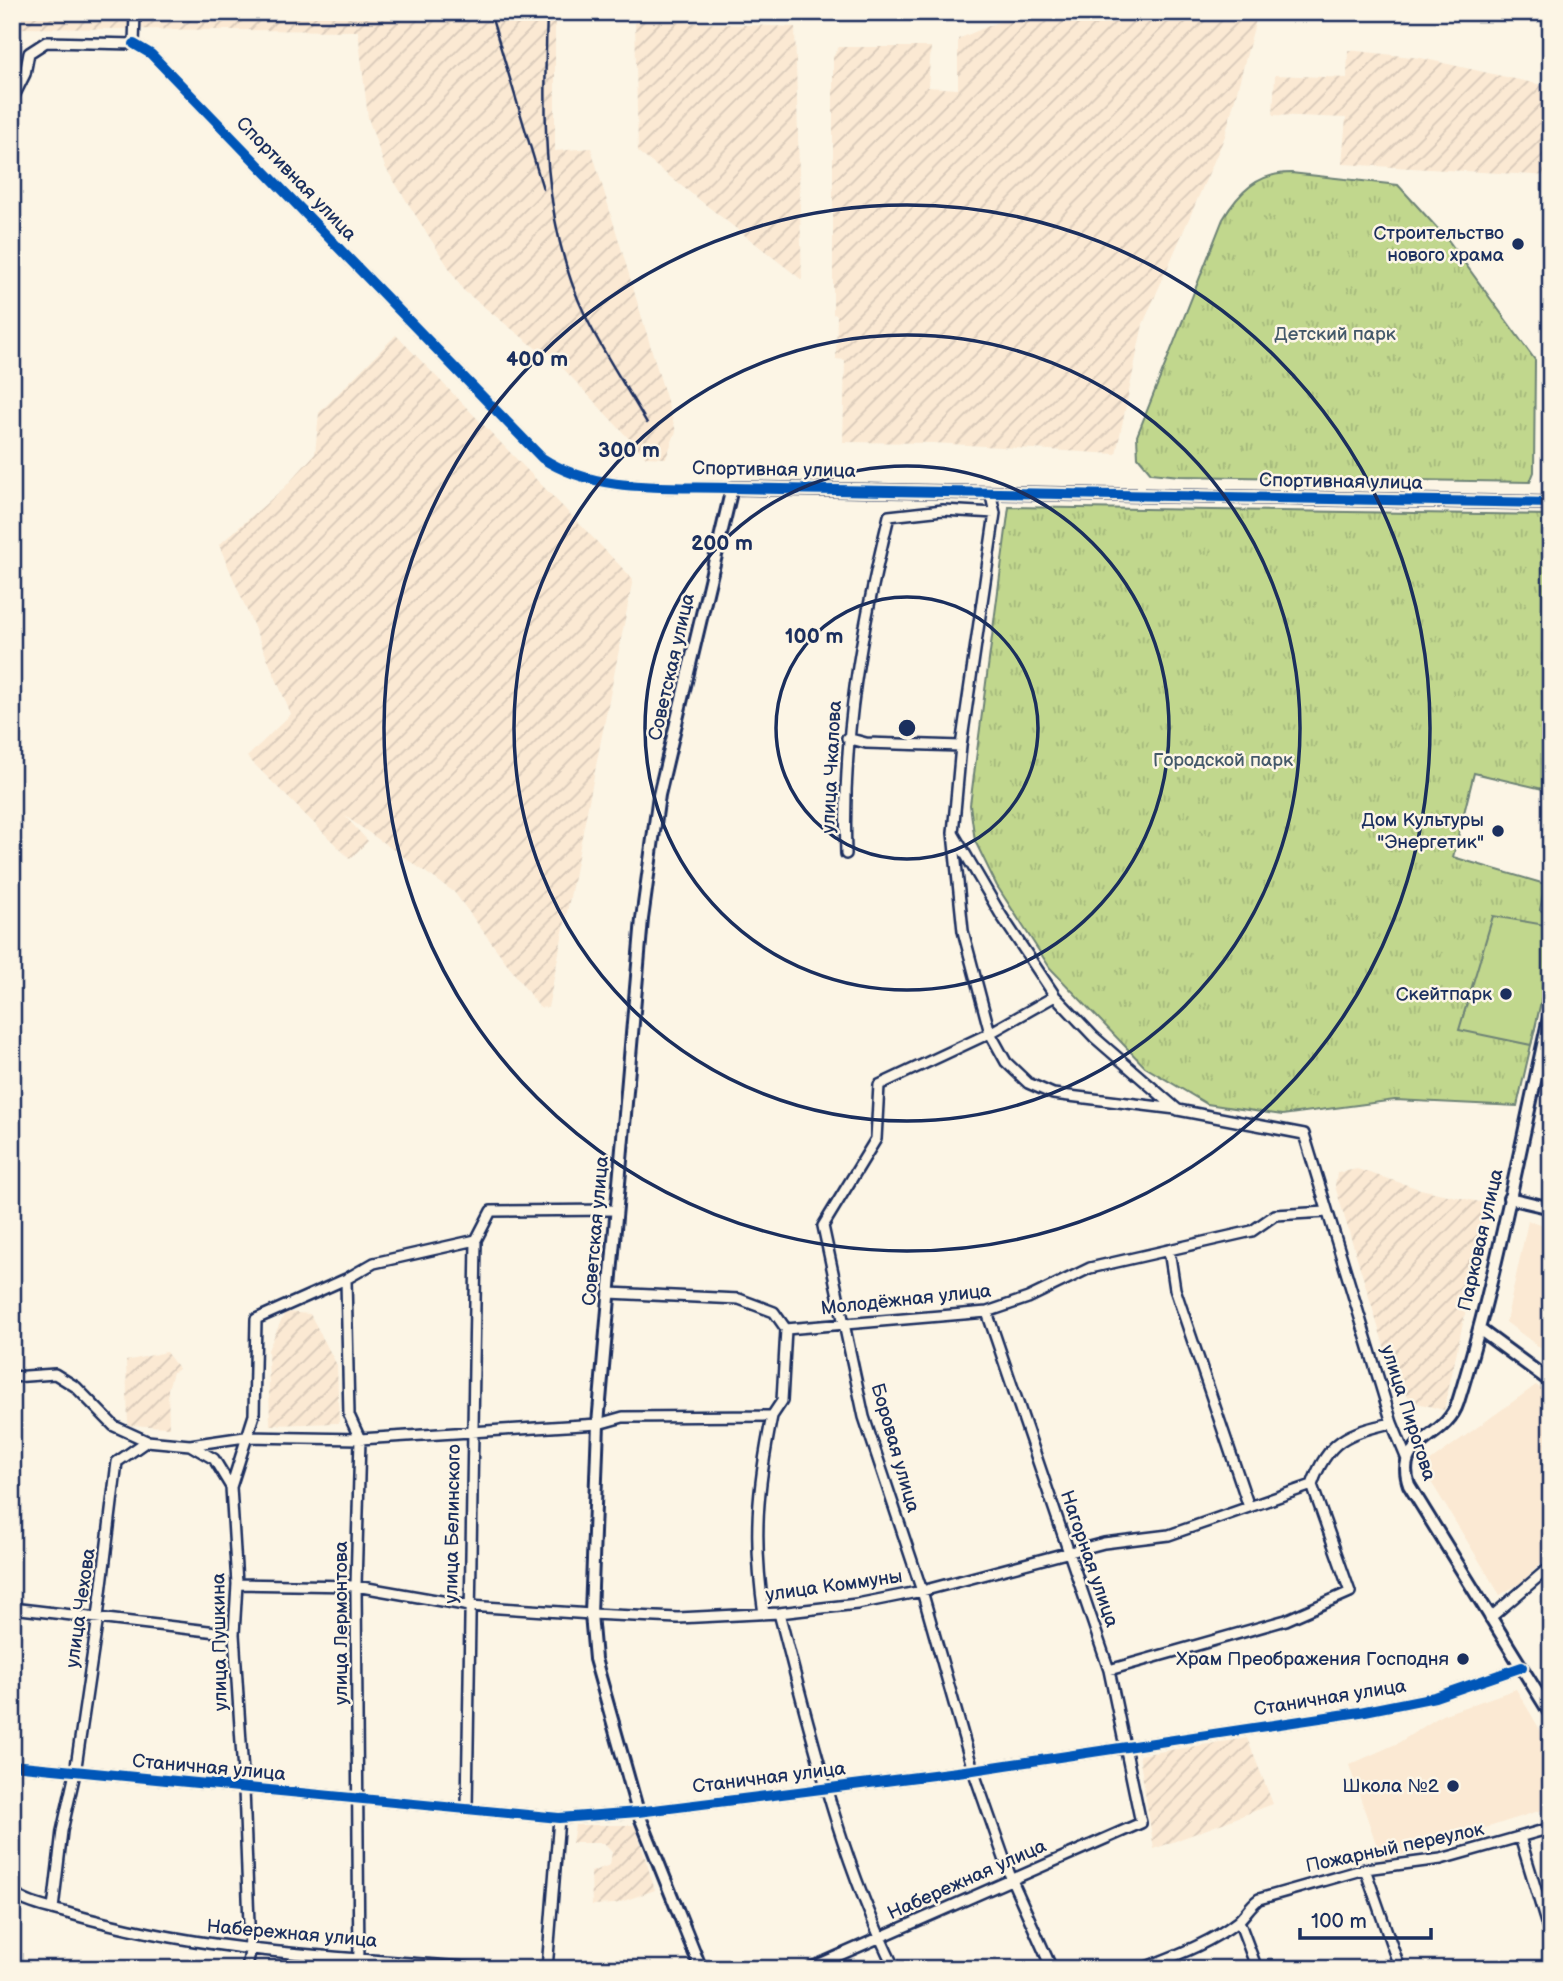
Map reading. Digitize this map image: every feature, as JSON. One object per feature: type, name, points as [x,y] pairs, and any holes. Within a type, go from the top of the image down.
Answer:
[{"type":"street","points":[[12,100],[25,74],[29,53],[46,42],[134,44],[135,12]]},
{"type":"street","name":"Спортивная улица","points":[[134,44],[151,54],[542,458],[561,470],[615,483],[732,488],[1551,503]]},
{"type":"street","name":"Советская улица","points":[[701,1969],[638,1812],[596,1659],[591,1614],[598,1424],[615,1210],[630,1035],[659,795],[732,488]]},
{"type":"street","points":[[990,492],[995,513],[961,746],[953,833],[963,931],[990,1033],[1006,1062],[1028,1083],[1053,1094],[1178,1110]]},
{"type":"street","name":"улица Чкалова","points":[[846,854],[847,738],[864,618],[889,516],[943,510],[995,513]]},
{"type":"street","points":[[847,738],[866,743],[961,746]]},
{"type":"street","points":[[953,833],[1001,915],[1055,996],[1094,1037],[1178,1110]]},
{"type":"street","name":"Боровая улица","points":[[1052,1969],[1011,1878],[973,1770],[922,1591],[864,1417],[823,1226],[876,1139],[879,1085],[990,1033],[1055,996]]},
{"type":"street","name":"Парковая улица","points":[[1406,1457],[1440,1430],[1455,1412],[1479,1329],[1551,1009]]},
{"type":"street","name":"улица Пирогова","points":[[1178,1110],[1304,1134],[1392,1423],[1406,1457],[1405,1473],[1409,1485],[1551,1715]]},
{"type":"street","points":[[1509,1198],[1551,1208]]},
{"type":"street","points":[[346,1279],[374,1263],[476,1240],[491,1211],[615,1210]]},
{"type":"street","name":"Молодёжная улица","points":[[786,1329],[987,1312],[1028,1298],[1090,1268],[1252,1231],[1275,1215],[1326,1212]]},
{"type":"street","name":"улица Белинского","points":[[467,1808],[476,1240]]},
{"type":"street","points":[[1169,1251],[1175,1289],[1249,1507]]},
{"type":"street","name":"улица Пушкина","points":[[247,1969],[250,1951],[244,1789],[234,1634],[237,1584],[231,1487],[254,1415],[256,1319],[346,1279]]},
{"type":"street","name":"улица Лермонтова","points":[[346,1279],[349,1415],[360,1439],[356,1586],[360,1799],[359,1969]]},
{"type":"street","points":[[609,1293],[739,1299],[774,1312],[786,1329],[782,1401],[772,1416],[756,1524],[757,1561],[764,1614]]},
{"type":"street","name":"Нагорная улица","points":[[987,1312],[1109,1670],[1141,1823]]},
{"type":"street","points":[[1479,1329],[1551,1382]]},
{"type":"street","points":[[12,1377],[55,1374],[76,1387],[114,1426],[147,1441],[190,1445],[245,1437],[360,1439],[471,1434],[598,1424],[623,1417],[772,1416]]},
{"type":"street","points":[[1109,1670],[1286,1620],[1350,1592],[1312,1485],[1323,1457],[1331,1448],[1367,1428],[1392,1423]]},
{"type":"street","name":"улица Чехова","points":[[53,1909],[62,1831],[75,1773],[98,1617],[117,1462],[147,1441]]},
{"type":"street","points":[[190,1445],[214,1459],[231,1487]]},
{"type":"street","name":"улица Коммуны","points":[[237,1584],[356,1586],[470,1606],[591,1614],[678,1618],[779,1613],[857,1604],[922,1591],[1068,1555],[1104,1543],[1169,1535],[1312,1485]]},
{"type":"street","points":[[1490,1618],[1551,1566]]},
{"type":"street","points":[[12,1608],[234,1634]]},
{"type":"street","points":[[779,1613],[825,1788],[879,1938],[895,1969]]},
{"type":"street","name":"Станичная улица","points":[[12,1765],[559,1818],[638,1812],[973,1770],[1399,1706],[1435,1697],[1522,1667]]},
{"type":"street","points":[[547,1969],[559,1818]]},
{"type":"street","name":"Набережная улица","points":[[808,1969],[1141,1823]]},
{"type":"street","name":"Пожарный переулок","points":[[1142,1969],[1201,1944],[1239,1921],[1246,1908],[1259,1899],[1365,1869],[1441,1859],[1551,1828]]},
{"type":"street","points":[[1520,1837],[1551,1939]]},
{"type":"street","points":[[1365,1869],[1400,1969]]},
{"type":"street","name":"Набережная улица","points":[[12,1893],[53,1909],[134,1932],[250,1951],[490,1969]]},
{"type":"street","points":[[1239,1921],[1257,1969]]},
{"type":"shaded area","points":[[12,12],[555,12],[555,151],[591,148],[676,431],[666,458],[646,457],[546,350],[538,350],[463,290],[385,167],[368,118],[358,31],[12,28]]},
{"type":"shaded area","points":[[1258,12],[1225,136],[1143,324],[1116,454],[934,443],[843,442],[845,360],[836,359],[837,315],[833,314],[833,57],[839,47],[931,47],[928,87],[958,89],[958,39],[1017,14]]},
{"type":"shaded area","points":[[635,20],[795,27],[802,280],[638,152]]},
{"type":"shaded area","points":[[1348,50],[1421,58],[1551,87],[1551,176],[1342,164],[1346,118],[1273,115],[1275,75],[1347,78]]},
{"type":"shaded area","points":[[396,335],[633,579],[548,1008],[539,1007],[454,892],[345,816],[368,841],[350,859],[247,757],[291,714],[219,545],[285,487],[315,454],[319,413]]},
{"type":"shaded area","points":[[1357,1169],[1420,1189],[1489,1204],[1444,1410],[1413,1402],[1396,1385],[1335,1186],[1337,1173]]},
{"type":"shaded area","points":[[1528,1221],[1551,1226],[1551,1341],[1543,1350],[1506,1322]]},
{"type":"shaded area","points":[[285,1312],[310,1314],[337,1365],[339,1423],[270,1425],[268,1350]]},
{"type":"shaded area","points":[[166,1352],[179,1369],[173,1372],[168,1389],[169,1427],[128,1425],[126,1361]]},
{"type":"shaded area","points":[[1536,1385],[1551,1396],[1551,1553],[1522,1582],[1500,1595],[1422,1467]]},
{"type":"shaded area","name":"Школа №2","points":[[1516,1689],[1551,1748],[1551,1807],[1382,1861],[1349,1765],[1398,1743],[1442,1715]]},
{"type":"shaded area","points":[[1247,1738],[1273,1804],[1154,1849],[1139,1755]]},
{"type":"shaded area","points":[[575,1825],[635,1825],[655,1890],[615,1904],[592,1905],[591,1872],[610,1865],[612,1852],[603,1843],[572,1843]]},
{"type":"green space","name":"Детский парк","points":[[1291,173],[1398,185],[1448,240],[1535,360],[1534,472],[1530,482],[1180,476],[1151,473],[1138,457],[1137,436],[1223,219],[1236,200],[1259,180]]},
{"type":"green space","name":"Городской парк","points":[[1009,507],[1551,515],[1551,791],[1474,773],[1453,857],[1545,884],[1540,910],[1551,914],[1551,958],[1517,1106],[1395,1100],[1282,1115],[1207,1104],[1145,1067],[1050,968],[997,886],[975,841],[970,805]]},
{"type":"green space","name":"Скейтпарк","points":[[1493,916],[1551,926],[1551,958],[1531,1045],[1459,1030]]},
{"type":"railway","points":[[490,12],[543,189]]},
{"type":"railway","points":[[547,12],[545,89],[548,167],[560,244],[586,317],[647,423]]},
{"type":"cycle path","points":[[134,44],[151,54],[542,458],[563,470],[586,478],[659,487],[1551,503]]},
{"type":"cycle path","points":[[12,1765],[559,1818],[638,1812],[973,1770],[1360,1712],[1435,1697],[1522,1667]]},
{"type":"place","name":"Строительство нового храма","points":[[1518,244]]},
{"type":"place","name":"Дом Культуры \"Энергетик\"","points":[[1498,831]]},
{"type":"place","name":"Скейтпарк","points":[[1506,994]]},
{"type":"place","name":"Храм Преображения Господня","points":[[1463,1659]]},
{"type":"place","name":"Школа №2","points":[[1453,1786]]}]
